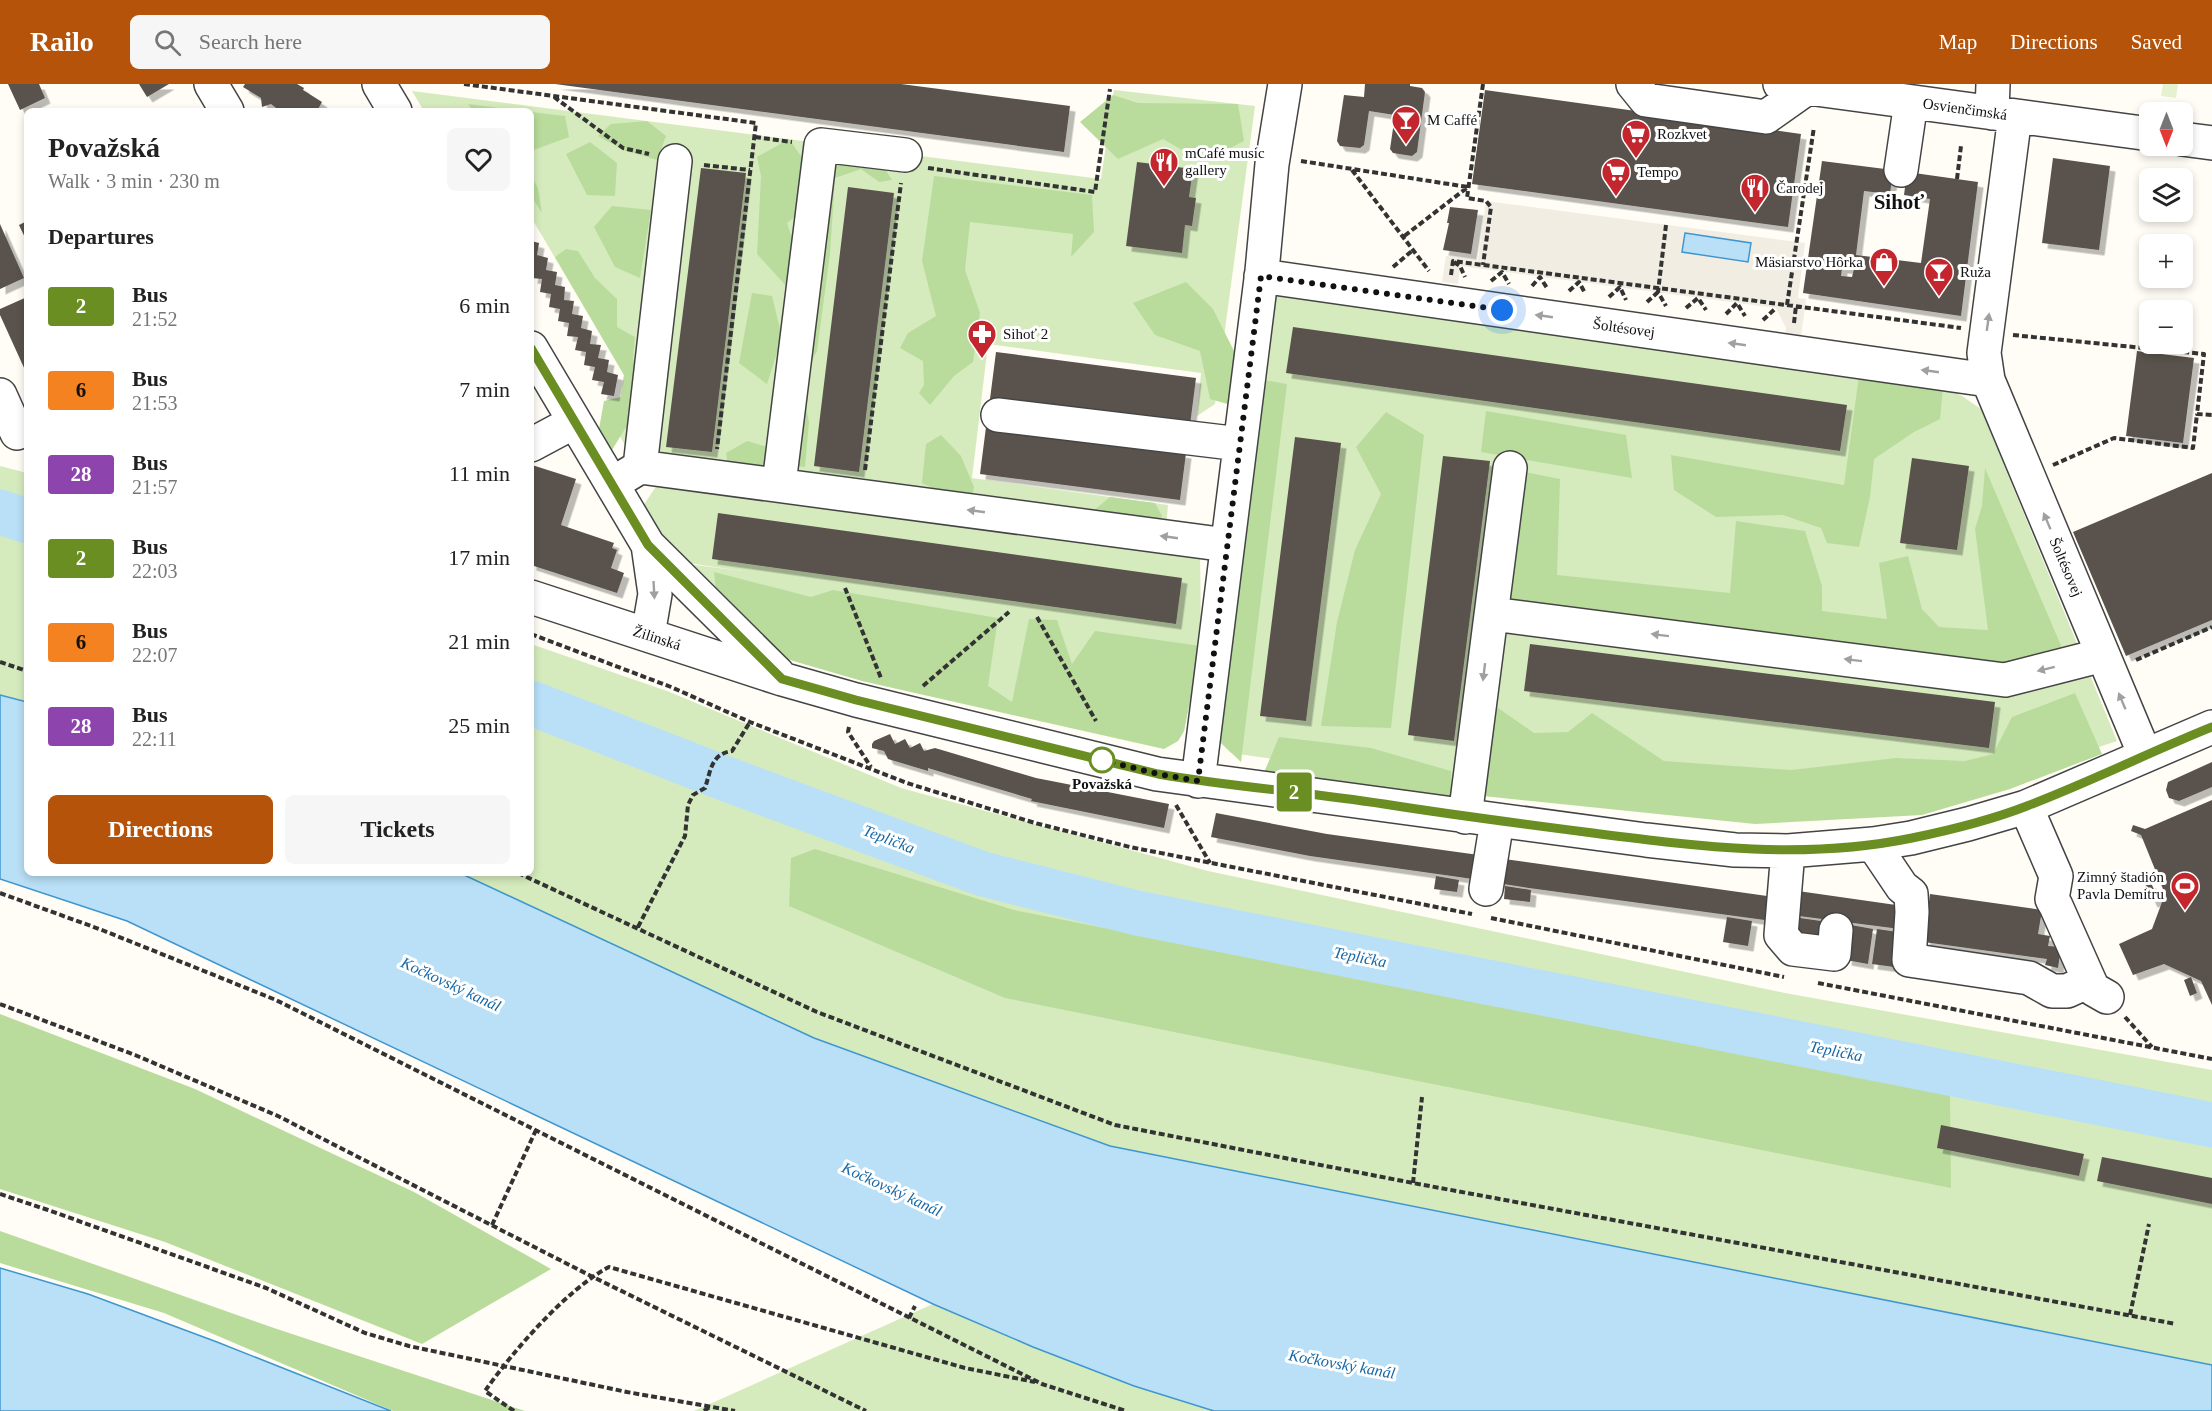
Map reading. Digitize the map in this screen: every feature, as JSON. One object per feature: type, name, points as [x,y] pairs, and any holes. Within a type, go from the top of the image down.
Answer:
[{"type":"street","points":[[211,84],[225,108]]},
{"type":"street","points":[[379,84],[392,108]]},
{"type":"street","points":[[1633,84],[1646,100],[1766,117],[1793,86]]},
{"type":"street","points":[[1198,781],[1261,276],[1277,85]]},
{"type":"street","name":"Osvienčimská","points":[[1793,86],[1911,102],[2000,104],[2139,133]]},
{"type":"street","points":[[1901,170],[1911,102]]},
{"type":"street","name":"Šoltésovej","points":[[2000,104],[1984,353],[1988,380],[2116,659],[2145,755]]},
{"type":"street","points":[[2193,140],[2212,143]]},
{"type":"street","points":[[779,484],[821,145],[904,160]]},
{"type":"street","points":[[640,467],[675,161]]},
{"type":"street","name":"Šoltésovej","points":[[1261,276],[1988,380]]},
{"type":"street","points":[[534,353],[648,545],[782,679],[856,700],[1158,774],[1693,846],[1788,851],[1873,844],[1911,838],[1968,824],[2026,807],[2212,727]]},
{"type":"street","points":[[0,394],[15,432]]},
{"type":"street","points":[[998,415],[1240,444]]},
{"type":"street","points":[[534,443],[574,422]]},
{"type":"street","points":[[612,484],[640,467],[1227,545]]},
{"type":"street","points":[[1482,900],[1481,819],[1492,614],[1510,468]]},
{"type":"street","points":[[648,545],[655,594],[648,635]]},
{"type":"street","name":"Žilinská","points":[[534,598],[782,679]]},
{"type":"street","points":[[1492,614],[2005,680],[2116,659]]},
{"type":"street","points":[[1873,844],[1902,887],[1911,894],[1909,960],[2029,978],[2052,991],[2098,989],[2052,899],[2056,876],[2026,807]]},
{"type":"street","points":[[1788,851],[1781,935],[1793,949],[1834,954],[1836,930]]},
{"type":"path","points":[[464,84],[756,123],[714,476]]},
{"type":"path","points":[[1483,84],[1467,198],[1486,201],[1491,207],[1483,265]]},
{"type":"path","points":[[862,495],[904,160],[1095,192],[1110,89]]},
{"type":"path","points":[[553,95],[623,148],[675,161],[750,170]]},
{"type":"path","points":[[1787,305],[1814,127]]},
{"type":"path","points":[[754,137],[821,145]]},
{"type":"path","points":[[1957,179],[1961,146]]},
{"type":"path","points":[[1291,160],[1468,187]]},
{"type":"path","points":[[1351,169],[1432,274]]},
{"type":"path","points":[[1403,237],[1468,187]]},
{"type":"path","points":[[1666,225],[1658,292],[1669,310]]},
{"type":"path","points":[[1450,283],[1453,261],[1579,280],[1659,288],[1987,331],[2204,354],[2193,448],[2114,438],[2046,468]]},
{"type":"path","points":[[1682,312],[1698,298],[1709,315]]},
{"type":"path","points":[[1722,317],[1737,303],[1747,320]]},
{"type":"path","points":[[1794,325],[1796,306]]},
{"type":"path","points":[[1760,322],[1776,308]]},
{"type":"path","points":[[2197,414],[2212,415]]},
{"type":"path","points":[[845,588],[885,687]]},
{"type":"path","points":[[921,688],[1009,612]]},
{"type":"path","points":[[1037,617],[1096,721]]},
{"type":"path","points":[[2116,659],[2212,627]]},
{"type":"path","points":[[534,635],[671,687],[750,722],[907,783],[1035,823],[1130,847],[1210,863],[1482,900],[1791,978]]},
{"type":"path","points":[[0,662],[24,670]]},
{"type":"path","points":[[638,927],[685,836],[688,806],[693,795],[705,788],[716,756],[732,751],[750,722]]},
{"type":"path","points":[[848,732],[872,768]]},
{"type":"path","points":[[1158,774],[1210,863]]},
{"type":"path","points":[[525,876],[817,1012],[1115,1125],[1413,1183],[2176,1324]]},
{"type":"path","points":[[0,893],[102,930],[276,1000],[1042,1384]]},
{"type":"path","points":[[1813,982],[2212,1059]]},
{"type":"path","points":[[2098,989],[2152,1047]]},
{"type":"path","points":[[0,1005],[125,1051],[257,1107],[345,1149],[591,1276],[866,1411]]},
{"type":"path","points":[[1413,1183],[1422,1097]]},
{"type":"path","points":[[492,1225],[536,1130]]},
{"type":"path","points":[[0,1194],[266,1288],[365,1333],[409,1346],[627,1392],[735,1411]]},
{"type":"path","points":[[2130,1316],[2149,1224]]},
{"type":"path","points":[[514,1411],[485,1390],[503,1365],[552,1312],[591,1276],[609,1268],[965,1368],[1042,1384],[1126,1411]]},
{"type":"path","points":[[909,1318],[915,1306]]},
{"type":"path","points":[[704,1411],[712,1406]]},
{"type":"green space","points":[[2163,84],[2178,84],[2176,98],[2161,96]]},
{"type":"green space","points":[[1114,90],[1255,106],[1215,404],[1197,416],[1201,373],[988,344],[972,478],[1168,505],[1166,528],[651,461],[626,447],[603,406],[620,402],[624,375],[534,222],[534,108],[422,108],[412,91],[1101,179]]},
{"type":"green space","points":[[1113,95],[1138,103],[1238,104],[1244,141],[1217,155],[1182,150],[1163,139],[1118,159],[1080,122]]},
{"type":"green space","points":[[468,104],[499,108],[471,108]]},
{"type":"green space","points":[[534,112],[565,116],[569,137],[534,150]]},
{"type":"green space","points":[[647,121],[666,136],[657,160],[623,150],[598,136],[611,124]]},
{"type":"green space","points":[[789,139],[808,166],[806,208],[787,223],[799,258],[788,288],[757,254],[761,176],[757,157]]},
{"type":"green space","points":[[590,142],[617,163],[615,196],[587,195],[566,154]]},
{"type":"green space","points":[[842,152],[876,154],[892,180],[879,182],[861,169],[835,178],[830,254],[817,351],[806,372],[804,395],[809,422],[805,467],[786,465],[820,172]]},
{"type":"green space","points":[[934,176],[1092,195],[1094,232],[1071,257],[1073,234],[970,222],[965,270],[980,313],[973,362],[954,376],[930,405],[919,393],[924,385],[923,361],[900,348],[908,333],[936,316],[922,261]]},
{"type":"green space","points":[[534,181],[538,188],[542,213],[534,201]]},
{"type":"green space","points":[[612,206],[651,210],[640,278],[615,267],[594,227]]},
{"type":"green space","points":[[566,249],[578,251],[595,278],[617,299],[617,327],[635,337],[633,359],[641,372],[636,411],[612,450],[599,429],[604,401],[621,397],[624,375],[555,257]]},
{"type":"green space","points":[[1186,282],[1213,309],[1236,355],[1231,405],[1210,399],[1200,351],[1155,335],[1133,303]]},
{"type":"green space","points":[[752,293],[772,296],[782,337],[767,384],[739,363]]},
{"type":"green space","points":[[1275,293],[1943,387],[1962,396],[1981,409],[2117,741],[1932,803],[1700,811],[1372,773],[1231,753],[1220,742]]},
{"type":"green space","points":[[1859,376],[1943,387],[1940,419],[1914,432],[1874,459],[1870,497],[1859,547],[1827,543],[1821,528],[1783,515],[1716,517],[1674,490],[1671,455],[1844,485]]},
{"type":"green space","points":[[1264,380],[1287,384],[1241,762],[1220,742]]},
{"type":"green space","points":[[1486,411],[1626,435],[1632,478],[1481,452]]},
{"type":"green space","points":[[1386,412],[1424,435],[1391,728],[1321,726],[1337,622],[1355,550],[1381,494],[1356,447]]},
{"type":"green space","points":[[941,435],[961,456],[974,487],[970,506],[922,483],[926,444]]},
{"type":"green space","points":[[747,441],[767,447],[764,476],[729,471],[726,453]]},
{"type":"green space","points":[[0,466],[24,472],[24,701],[0,695]]},
{"type":"green space","points":[[1985,468],[2071,669],[2049,676],[1506,600],[1525,472],[1560,479],[1557,575],[1730,593],[1736,521],[1805,531],[1822,586],[1822,611],[1887,619],[1879,563],[1908,556],[1922,609],[1939,627],[1988,630],[1975,529],[1982,506]]},
{"type":"green space","points":[[657,485],[1200,554],[1201,635],[1184,731],[1178,741],[783,658],[687,564],[742,571],[674,561],[643,506]]},
{"type":"green space","points":[[1110,497],[1155,503],[1162,516],[1153,531],[1093,511]]},
{"type":"green space","points":[[714,572],[811,597],[833,590],[998,618],[988,686],[1012,702],[1029,619],[1057,620],[1072,664],[1095,631],[1201,646],[1184,731],[1178,741],[1164,749],[862,681],[783,658],[718,607]]},
{"type":"green space","points":[[534,645],[667,691],[901,788],[1208,871],[1785,993],[2212,1070],[2212,1365],[1110,1146],[814,1038],[466,876],[534,876]]},
{"type":"green space","points":[[2075,693],[2102,754],[2010,789],[1922,815],[1755,824],[1483,796],[1491,703],[1534,733],[1568,732],[1592,713],[1664,761],[1791,770],[1896,758],[1965,761],[1993,754],[2012,717]]},
{"type":"green space","points":[[1279,737],[1371,748],[1451,771],[1452,799],[1263,775]]},
{"type":"green space","points":[[815,849],[1014,910],[1950,1095],[1951,1188],[1005,998],[789,906],[791,858]]},
{"type":"green space","points":[[0,1014],[195,1089],[414,1192],[551,1269],[422,1344],[165,1242],[0,1189]]},
{"type":"green space","points":[[0,1231],[274,1328],[525,1411],[393,1411],[164,1313],[0,1263]]},
{"type":"green space","points":[[933,1304],[1033,1347],[1134,1386],[1214,1411],[694,1411]]},
{"type":"shaded area","points":[[1486,201],[1805,243],[1798,298],[1806,299],[1800,344],[1784,342],[1786,328],[1776,308],[1460,266],[1458,284],[1442,282],[1446,256],[1478,260]]},
{"type":"water","points":[[1685,233],[1751,243],[1748,262],[1682,252]]},
{"type":"water","name":"Kočkovský kanál","points":[[0,695],[24,701],[24,876],[466,876],[814,1038],[1110,1146],[2212,1365],[2212,1411],[1214,1411],[1134,1386],[1033,1347],[933,1304],[127,921],[0,879]]},
{"type":"water","points":[[0,1268],[88,1294],[391,1411],[0,1411]]},
{"type":"building","points":[[8,84],[39,84],[45,98],[20,110]]},
{"type":"building","points":[[139,84],[169,84],[147,97]]},
{"type":"building","points":[[245,84],[297,84],[322,102],[319,108],[276,108],[271,104],[262,107],[261,98],[243,87]]},
{"type":"building","points":[[555,84],[901,84],[1070,106],[1064,152]]},
{"type":"building","points":[[1365,84],[1410,84],[1410,86],[1422,88],[1425,92],[1417,152],[1412,156],[1393,153],[1390,149],[1395,115],[1369,111],[1364,145],[1360,148],[1340,146],[1337,141],[1344,95],[1364,97]]},
{"type":"building","name":"Rozkvet","points":[[1485,90],[1801,134],[1788,227],[1472,184]]},
{"type":"building","points":[[2053,158],[2110,166],[2099,250],[2042,243]]},
{"type":"building","points":[[1822,161],[1893,170],[1890,194],[1864,191],[1856,255],[1921,263],[1930,199],[1904,195],[1907,172],[1978,182],[1961,316],[1803,293]],"holes":[[[1842,268],[1854,269],[1852,277],[1841,276]]]},
{"type":"building","points":[[1137,162],[1193,169],[1189,197],[1196,198],[1192,226],[1185,225],[1182,253],[1126,246]]},
{"type":"building","points":[[701,168],[746,173],[712,452],[666,447]]},
{"type":"building","points":[[848,187],[894,193],[859,472],[814,466]]},
{"type":"building","points":[[1450,207],[1478,210],[1471,254],[1443,250]]},
{"type":"building","points":[[24,222],[24,236],[19,225]]},
{"type":"building","points":[[0,224],[24,278],[0,289]]},
{"type":"building","points":[[534,242],[539,243],[537,255],[548,258],[546,270],[557,272],[555,285],[565,287],[564,300],[574,301],[572,314],[583,316],[581,328],[592,331],[590,344],[601,345],[598,358],[609,360],[607,372],[618,375],[614,396],[601,394],[604,382],[592,380],[595,367],[584,365],[586,352],[575,350],[578,337],[567,336],[569,323],[558,321],[560,309],[549,307],[551,294],[540,292],[542,279],[534,278]]},
{"type":"building","points":[[24,298],[24,368],[0,315],[0,309]]},
{"type":"building","points":[[1293,327],[1847,405],[1840,451],[1286,373]]},
{"type":"building","points":[[2137,351],[2139,354],[2194,358],[2183,443],[2126,436]]},
{"type":"building","points":[[996,352],[1196,378],[1190,425],[990,399]]},
{"type":"building","points":[[986,427],[1186,453],[1180,500],[980,474]]},
{"type":"building","points":[[1295,437],[1341,443],[1306,721],[1260,716]]},
{"type":"building","points":[[1443,456],[1490,461],[1454,741],[1408,735]]},
{"type":"building","points":[[1912,458],[1969,466],[1957,550],[1900,543]]},
{"type":"building","points":[[534,466],[576,479],[561,525],[614,543],[612,548],[617,550],[611,568],[624,573],[617,593],[534,566]]},
{"type":"building","points":[[2212,473],[2212,620],[2126,656],[2073,532]]},
{"type":"building","points":[[718,513],[1182,578],[1176,624],[712,559]]},
{"type":"building","points":[[1530,644],[1995,702],[1989,748],[1524,691]]},
{"type":"building","points":[[890,734],[895,744],[905,739],[910,748],[920,743],[924,751],[935,748],[1036,778],[1169,804],[1164,828],[1031,801],[1032,799],[928,768],[928,771],[888,759],[884,751],[872,748],[872,744]]},
{"type":"building","points":[[2212,762],[2212,787],[2179,801],[2169,798],[2166,790],[2168,782]]},
{"type":"building","name":"Zimný štadión Pavla Demitru","points":[[2212,800],[2212,1005],[2201,981],[2164,964],[2133,975],[2119,944],[2152,929],[2165,894],[2141,835],[2131,831],[2133,825],[2145,829]]},
{"type":"building","points":[[1216,813],[1327,834],[1486,856],[1480,880],[1310,856],[1211,837]]},
{"type":"building","points":[[1497,858],[1778,898],[1772,921],[1529,888],[1497,883]]},
{"type":"building","points":[[1436,876],[1459,880],[1457,892],[1434,889]]},
{"type":"building","points":[[2151,883],[2159,900],[2152,902],[2145,886]]},
{"type":"building","points":[[1505,886],[1531,890],[1530,902],[1504,899]]},
{"type":"building","points":[[1791,890],[1903,906],[1900,929],[1791,915]]},
{"type":"building","points":[[1930,894],[2042,910],[2038,934],[2050,936],[2048,946],[2061,947],[2058,968],[2045,965],[2047,959],[1924,942]]},
{"type":"building","points":[[1727,917],[1752,921],[1748,946],[1723,942]]},
{"type":"building","points":[[1800,918],[1821,921],[1818,945],[1796,941]]},
{"type":"building","points":[[1851,925],[1873,929],[1868,964],[1846,960]]},
{"type":"building","points":[[1877,929],[1898,932],[1894,967],[1872,964]]},
{"type":"building","points":[[2191,977],[2197,993],[2190,996],[2184,980]]},
{"type":"building","points":[[1941,1125],[2084,1154],[2079,1176],[1937,1148]]},
{"type":"building","points":[[2102,1157],[2212,1178],[2212,1204],[2097,1181]]},
{"type":"waterway","name":"Teplička","points":[[0,512],[24,520]]},
{"type":"waterway","name":"Teplička","points":[[534,704],[729,780],[983,874],[1137,913],[2212,1125]]},
{"type":"bus line","name":"2","points":[[534,353],[648,545],[782,679],[856,700],[1158,774],[1693,846],[1788,851],[1873,844],[1911,838],[1968,824],[2026,807],[2212,727]]},
{"type":"place","name":"M Caffé","points":[[1406,146]]},
{"type":"place","name":"Rozkvet","points":[[1636,160]]},
{"type":"place","name":"mCafé music gallery","points":[[1164,188]]},
{"type":"place","name":"Tempo","points":[[1616,198]]},
{"type":"place","name":"Čarodej","points":[[1755,214]]},
{"type":"place","name":"Mäsiarstvo Hôrka","points":[[1884,288]]},
{"type":"place","name":"Ruža","points":[[1939,298]]},
{"type":"place","name":"Sihoť 2","points":[[982,360]]},
{"type":"place","name":"Považská","points":[[1102,760]]},
{"type":"place","name":"Zimný štadión Pavla Demitru","points":[[2185,912]]},
{"type":"district","name":"Sihoť","points":[[1899,202]]},
{"type":"route","points":[[1102,760],[1198,781],[1261,276],[1502,310]]}]
